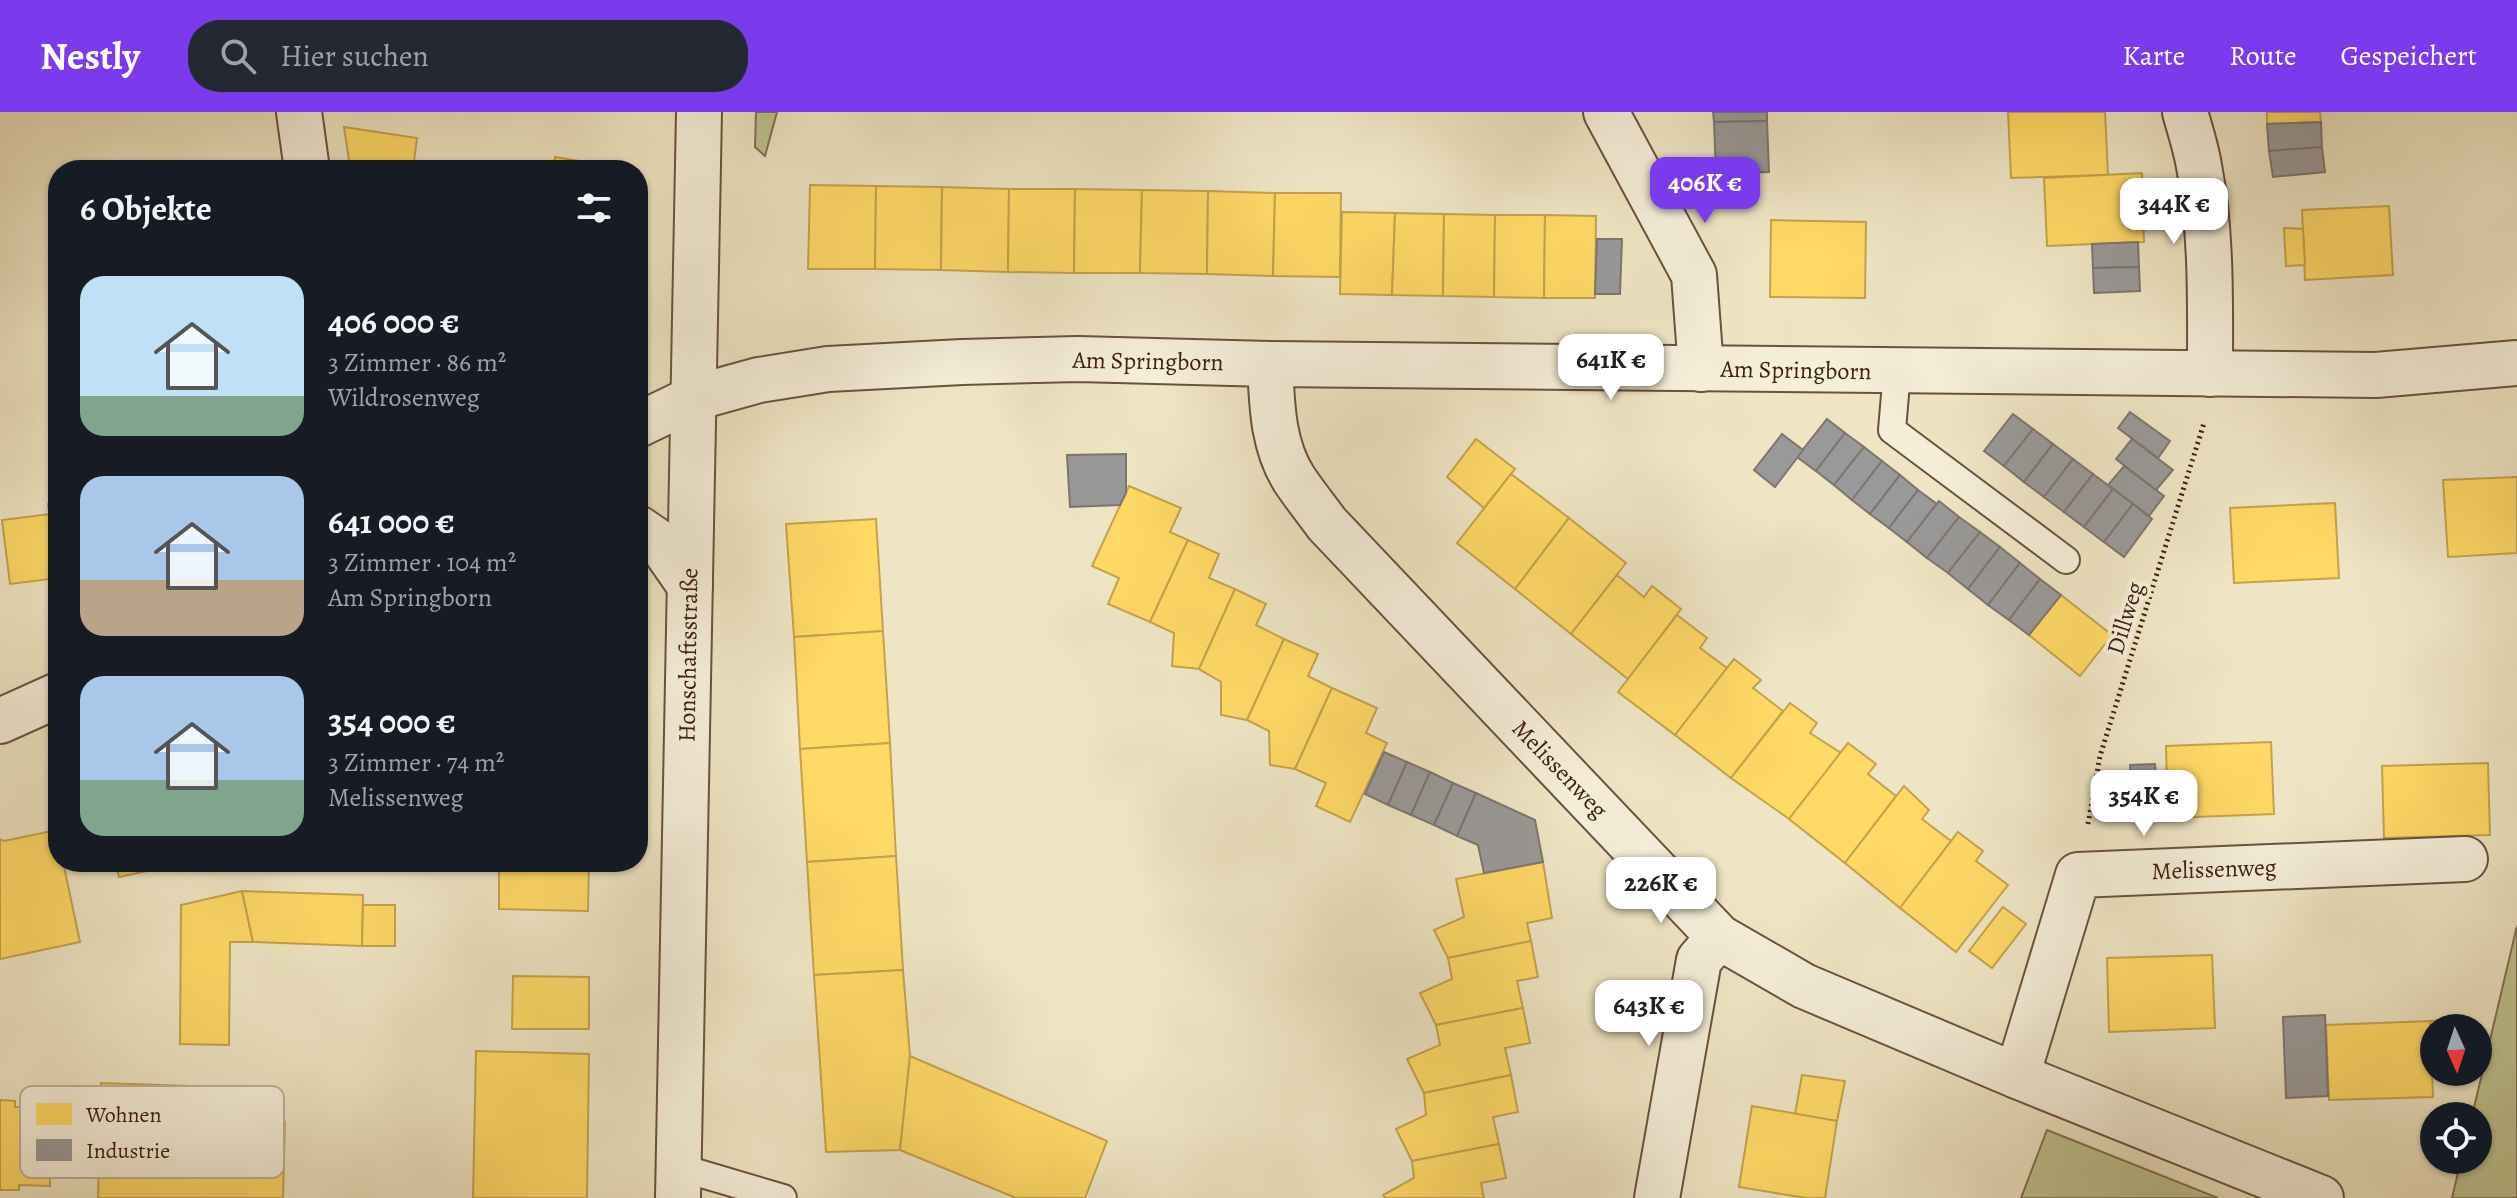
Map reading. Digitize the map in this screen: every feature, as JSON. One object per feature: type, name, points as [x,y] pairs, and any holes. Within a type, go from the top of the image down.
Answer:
[{"type":"street","points":[[299,112],[306,160]]},
{"type":"street","name":"Honschaftsstraße","points":[[678,1182],[699,112]]},
{"type":"street","points":[[1606,112],[1694,275],[1701,369]]},
{"type":"street","points":[[2185,112],[2199,166],[2207,230],[2210,374]]},
{"type":"street","name":"Am Springborn","points":[[648,420],[694,398],[759,380],[828,369],[1078,359],[1270,364],[2376,375],[2517,363]]},
{"type":"street","name":"Melissenweg","points":[[1270,364],[1272,408],[1278,441],[1293,476],[1327,524],[1719,937],[1804,986],[2017,1076],[2321,1198]]},
{"type":"street","points":[[648,535],[660,543],[690,586]]},
{"type":"street","points":[[0,721],[48,699]]},
{"type":"street","name":"Melissenweg","points":[[2078,875],[2465,859]]},
{"type":"street","points":[[2017,1076],[2078,875]]},
{"type":"street","points":[[1657,1198],[1699,960],[1719,937]]},
{"type":"lane","points":[[1897,371],[1892,430],[2066,560]]},
{"type":"lane","points":[[678,1182],[783,1198]]},
{"type":"path","name":"Dillweg","points":[[2078,875],[2100,756],[2204,427],[2210,374]]},
{"type":"green space","points":[[756,112],[777,112],[765,156],[755,147]]},
{"type":"green space","points":[[2517,926],[2517,1198],[2452,1198],[2458,1174],[2492,1174],[2492,1102],[2475,1102],[2479,1086],[2492,1086],[2492,1032]]},
{"type":"green space","points":[[2047,1130],[2218,1198],[2021,1198]]},
{"type":"building: Wohnen","points":[[2008,112],[2105,112],[2108,175],[2011,178]]},
{"type":"building: Wohnen","points":[[2267,112],[2320,112],[2321,122],[2267,124]]},
{"type":"building: Wohnen","points":[[344,127],[417,138],[414,160],[349,160]]},
{"type":"building: Wohnen","points":[[2142,173],[2144,242],[2047,246],[2044,178]]},
{"type":"building: Wohnen","points":[[810,185],[876,186],[875,269],[808,269]]},
{"type":"building: Wohnen","points":[[876,186],[942,187],[941,270],[875,269]]},
{"type":"building: Wohnen","points":[[942,187],[1009,189],[1008,272],[941,270]]},
{"type":"building: Wohnen","points":[[1009,189],[1075,189],[1074,273],[1008,272]]},
{"type":"building: Wohnen","points":[[1075,189],[1142,190],[1140,273],[1074,273]]},
{"type":"building: Wohnen","points":[[1142,190],[1208,191],[1207,274],[1140,273]]},
{"type":"building: Wohnen","points":[[1208,191],[1275,193],[1273,276],[1207,274]]},
{"type":"building: Wohnen","points":[[1275,193],[1341,193],[1340,277],[1273,276]]},
{"type":"building: Wohnen","points":[[2389,206],[2393,275],[2305,280],[2302,210]]},
{"type":"building: Wohnen","points":[[1342,212],[1395,213],[1392,295],[1340,294]]},
{"type":"building: Wohnen","points":[[1395,213],[1444,214],[1443,296],[1392,295]]},
{"type":"building: Wohnen","points":[[1444,214],[1495,215],[1494,297],[1443,296]]},
{"type":"building: Wohnen","points":[[1495,215],[1545,215],[1544,298],[1494,297]]},
{"type":"building: Wohnen","points":[[1545,215],[1596,216],[1595,298],[1544,298]]},
{"type":"building: Wohnen","points":[[1771,220],[1866,222],[1865,298],[1770,297]]},
{"type":"building: Wohnen","points":[[2284,228],[2303,229],[2305,265],[2286,266]]},
{"type":"building: Wohnen","points":[[1476,439],[1515,469],[1484,508],[1447,477]]},
{"type":"building: Wohnen","points":[[1511,474],[1569,518],[1515,589],[1457,543]]},
{"type":"building: Wohnen","points":[[2517,477],[2517,553],[2448,557],[2443,480]]},
{"type":"building: Wohnen","points":[[1129,486],[1181,508],[1170,532],[1188,540],[1150,622],[1108,604],[1119,578],[1092,566]]},
{"type":"building: Wohnen","points":[[2335,503],[2339,578],[2234,583],[2230,508]]},
{"type":"building: Wohnen","points":[[48,514],[48,579],[10,584],[2,520]]},
{"type":"building: Wohnen","points":[[1569,518],[1626,563],[1571,634],[1515,589]]},
{"type":"building: Wohnen","points":[[876,519],[883,631],[794,637],[786,524]]},
{"type":"building: Wohnen","points":[[1188,540],[1219,554],[1209,578],[1235,589],[1199,669],[1172,666],[1174,633],[1150,622]]},
{"type":"building: Wohnen","points":[[1617,575],[1644,597],[1652,586],[1681,609],[1628,679],[1571,634]]},
{"type":"building: Wohnen","points":[[1235,589],[1266,604],[1256,625],[1284,639],[1247,720],[1221,715],[1221,682],[1199,669]]},
{"type":"building: Wohnen","points":[[2061,595],[2112,635],[2080,676],[2029,635]]},
{"type":"building: Wohnen","points":[[1677,615],[1707,638],[1700,648],[1727,668],[1675,735],[1618,692]]},
{"type":"building: Wohnen","points":[[883,631],[890,743],[800,749],[794,637]]},
{"type":"building: Wohnen","points":[[1284,639],[1318,654],[1308,676],[1332,688],[1295,769],[1270,765],[1269,731],[1247,720]]},
{"type":"building: Wohnen","points":[[1734,659],[1761,680],[1753,688],[1783,711],[1731,778],[1675,735]]},
{"type":"building: Wohnen","points":[[1332,688],[1377,708],[1366,733],[1387,743],[1350,822],[1316,806],[1326,783],[1295,769]]},
{"type":"building: Wohnen","points":[[1790,703],[1817,723],[1810,733],[1841,753],[1789,819],[1731,778]]},
{"type":"building: Wohnen","points":[[2271,742],[2274,814],[2168,818],[2166,746]]},
{"type":"building: Wohnen","points":[[890,743],[896,856],[807,862],[800,749]]},
{"type":"building: Wohnen","points":[[1848,743],[1876,764],[1868,774],[1896,796],[1845,863],[1789,819]]},
{"type":"building: Wohnen","points":[[2488,763],[2490,835],[2384,838],[2382,766]]},
{"type":"building: Wohnen","points":[[1904,786],[1929,810],[1922,819],[1951,841],[1900,908],[1845,863]]},
{"type":"building: Wohnen","points":[[48,832],[48,872],[65,872],[80,942],[0,959],[0,839],[4,841]]},
{"type":"building: Wohnen","points":[[1958,832],[1983,851],[1976,861],[2008,885],[1956,952],[1900,908]]},
{"type":"building: Wohnen","points":[[896,856],[903,970],[814,975],[807,862]]},
{"type":"building: Wohnen","points":[[1543,862],[1552,918],[1527,923],[1531,941],[1448,958],[1434,930],[1464,917],[1456,879]]},
{"type":"building: Wohnen","points":[[118,872],[142,872],[119,877]]},
{"type":"building: Wohnen","points":[[499,872],[589,872],[588,911],[499,909]]},
{"type":"building: Wohnen","points":[[242,891],[253,942],[230,942],[229,1045],[180,1044],[181,905]]},
{"type":"building: Wohnen","points":[[242,891],[363,895],[362,946],[253,942]]},
{"type":"building: Wohnen","points":[[363,905],[395,905],[395,946],[362,946]]},
{"type":"building: Wohnen","points":[[2003,907],[2026,924],[1992,968],[1969,951]]},
{"type":"building: Wohnen","points":[[1531,941],[1538,977],[1517,981],[1523,1008],[1436,1025],[1420,993],[1452,979],[1448,958]]},
{"type":"building: Wohnen","points":[[2212,955],[2215,1028],[2109,1032],[2107,958]]},
{"type":"building: Wohnen","points":[[903,970],[910,1056],[900,1150],[826,1152],[814,975]]},
{"type":"building: Wohnen","points":[[513,976],[589,977],[589,1029],[512,1029]]},
{"type":"building: Wohnen","points":[[1523,1008],[1530,1043],[1505,1048],[1511,1075],[1424,1093],[1407,1059],[1440,1045],[1436,1025]]},
{"type":"building: Wohnen","points":[[2420,1021],[2420,1086],[2433,1086],[2433,1097],[2329,1100],[2326,1025]]},
{"type":"building: Wohnen","points":[[476,1051],[589,1054],[587,1198],[473,1198]]},
{"type":"building: Wohnen","points":[[910,1056],[1107,1141],[1085,1198],[1016,1198],[900,1150]]},
{"type":"building: Wohnen","points":[[1511,1075],[1518,1112],[1493,1117],[1499,1144],[1412,1161],[1396,1129],[1426,1115],[1424,1093]]},
{"type":"building: Wohnen","points":[[1802,1075],[1845,1081],[1837,1121],[1795,1114]]},
{"type":"building: Wohnen","points":[[101,1083],[191,1086],[101,1086]]},
{"type":"building: Wohnen","points":[[0,1100],[15,1101],[15,1107],[20,1107],[20,1178],[50,1178],[50,1186],[19,1185],[19,1190],[0,1190]]},
{"type":"building: Wohnen","points":[[1752,1106],[1837,1121],[1825,1198],[1806,1198],[1739,1187]]},
{"type":"building: Wohnen","points":[[1499,1144],[1506,1178],[1481,1183],[1484,1198],[1385,1198],[1383,1195],[1414,1178],[1412,1161]]},
{"type":"building: Wohnen","points":[[99,1178],[284,1178],[283,1198],[98,1198]]},
{"type":"building: Industrie","points":[[1713,112],[1767,112],[1767,121],[1714,122]]},
{"type":"building: Industrie","points":[[1767,121],[1769,172],[1716,174],[1714,122]]},
{"type":"building: Industrie","points":[[2321,122],[2322,147],[2269,151],[2267,124]]},
{"type":"building: Industrie","points":[[2322,147],[2325,172],[2273,177],[2269,151]]},
{"type":"building: Industrie","points":[[1597,239],[1622,239],[1620,294],[1595,294]]},
{"type":"building: Industrie","points":[[2138,242],[2139,267],[2093,268],[2092,244]]},
{"type":"building: Industrie","points":[[2139,267],[2140,291],[2094,293],[2093,268]]},
{"type":"building: Industrie","points":[[2130,412],[2170,441],[2158,458],[2118,428]]},
{"type":"building: Industrie","points":[[2013,414],[2033,429],[2004,466],[1984,451]]},
{"type":"building: Industrie","points":[[1827,419],[1845,433],[1816,471],[1797,457]]},
{"type":"building: Industrie","points":[[2033,429],[2053,444],[2024,482],[2004,466]]},
{"type":"building: Industrie","points":[[1845,433],[1864,447],[1834,485],[1816,471]]},
{"type":"building: Industrie","points":[[1782,434],[1803,450],[1775,487],[1754,470]]},
{"type":"building: Industrie","points":[[2132,439],[2173,470],[2156,490],[2116,459]]},
{"type":"building: Industrie","points":[[2053,444],[2073,459],[2044,497],[2024,482]]},
{"type":"building: Industrie","points":[[1864,447],[1882,461],[1852,500],[1834,485]]},
{"type":"building: Industrie","points":[[1126,454],[1126,493],[1120,505],[1070,507],[1067,455]]},
{"type":"building: Industrie","points":[[2073,459],[2093,474],[2064,512],[2044,497]]},
{"type":"building: Industrie","points":[[1882,461],[1900,475],[1870,514],[1852,500]]},
{"type":"building: Industrie","points":[[2124,466],[2164,496],[2149,516],[2108,485]]},
{"type":"building: Industrie","points":[[2093,474],[2113,489],[2084,527],[2064,512]]},
{"type":"building: Industrie","points":[[1900,475],[1918,490],[1889,528],[1870,514]]},
{"type":"building: Industrie","points":[[2113,489],[2133,504],[2104,542],[2084,527]]},
{"type":"building: Industrie","points":[[1918,490],[1937,504],[1907,542],[1889,528]]},
{"type":"building: Industrie","points":[[1939,501],[1959,517],[1927,558],[1907,542]]},
{"type":"building: Industrie","points":[[2133,504],[2152,519],[2124,557],[2104,542]]},
{"type":"building: Industrie","points":[[1959,517],[1980,532],[1948,573],[1927,558]]},
{"type":"building: Industrie","points":[[1980,532],[2000,547],[1968,589],[1948,573]]},
{"type":"building: Industrie","points":[[2000,547],[2020,563],[1988,605],[1968,589]]},
{"type":"building: Industrie","points":[[2020,563],[2040,579],[2009,620],[1988,605]]},
{"type":"building: Industrie","points":[[2040,579],[2061,595],[2029,635],[2009,620]]},
{"type":"building: Industrie","points":[[1384,752],[1407,762],[1388,805],[1365,794]]},
{"type":"building: Industrie","points":[[1407,762],[1430,772],[1411,815],[1388,805]]},
{"type":"building: Industrie","points":[[2155,764],[2158,811],[2132,812],[2130,765]]},
{"type":"building: Industrie","points":[[1430,772],[1453,783],[1434,825],[1411,815]]},
{"type":"building: Industrie","points":[[1453,783],[1476,793],[1457,836],[1434,825]]},
{"type":"building: Industrie","points":[[1476,793],[1535,820],[1543,862],[1484,873],[1478,845],[1457,836]]},
{"type":"building: Industrie","points":[[2325,1015],[2328,1096],[2286,1098],[2283,1017]]}]
